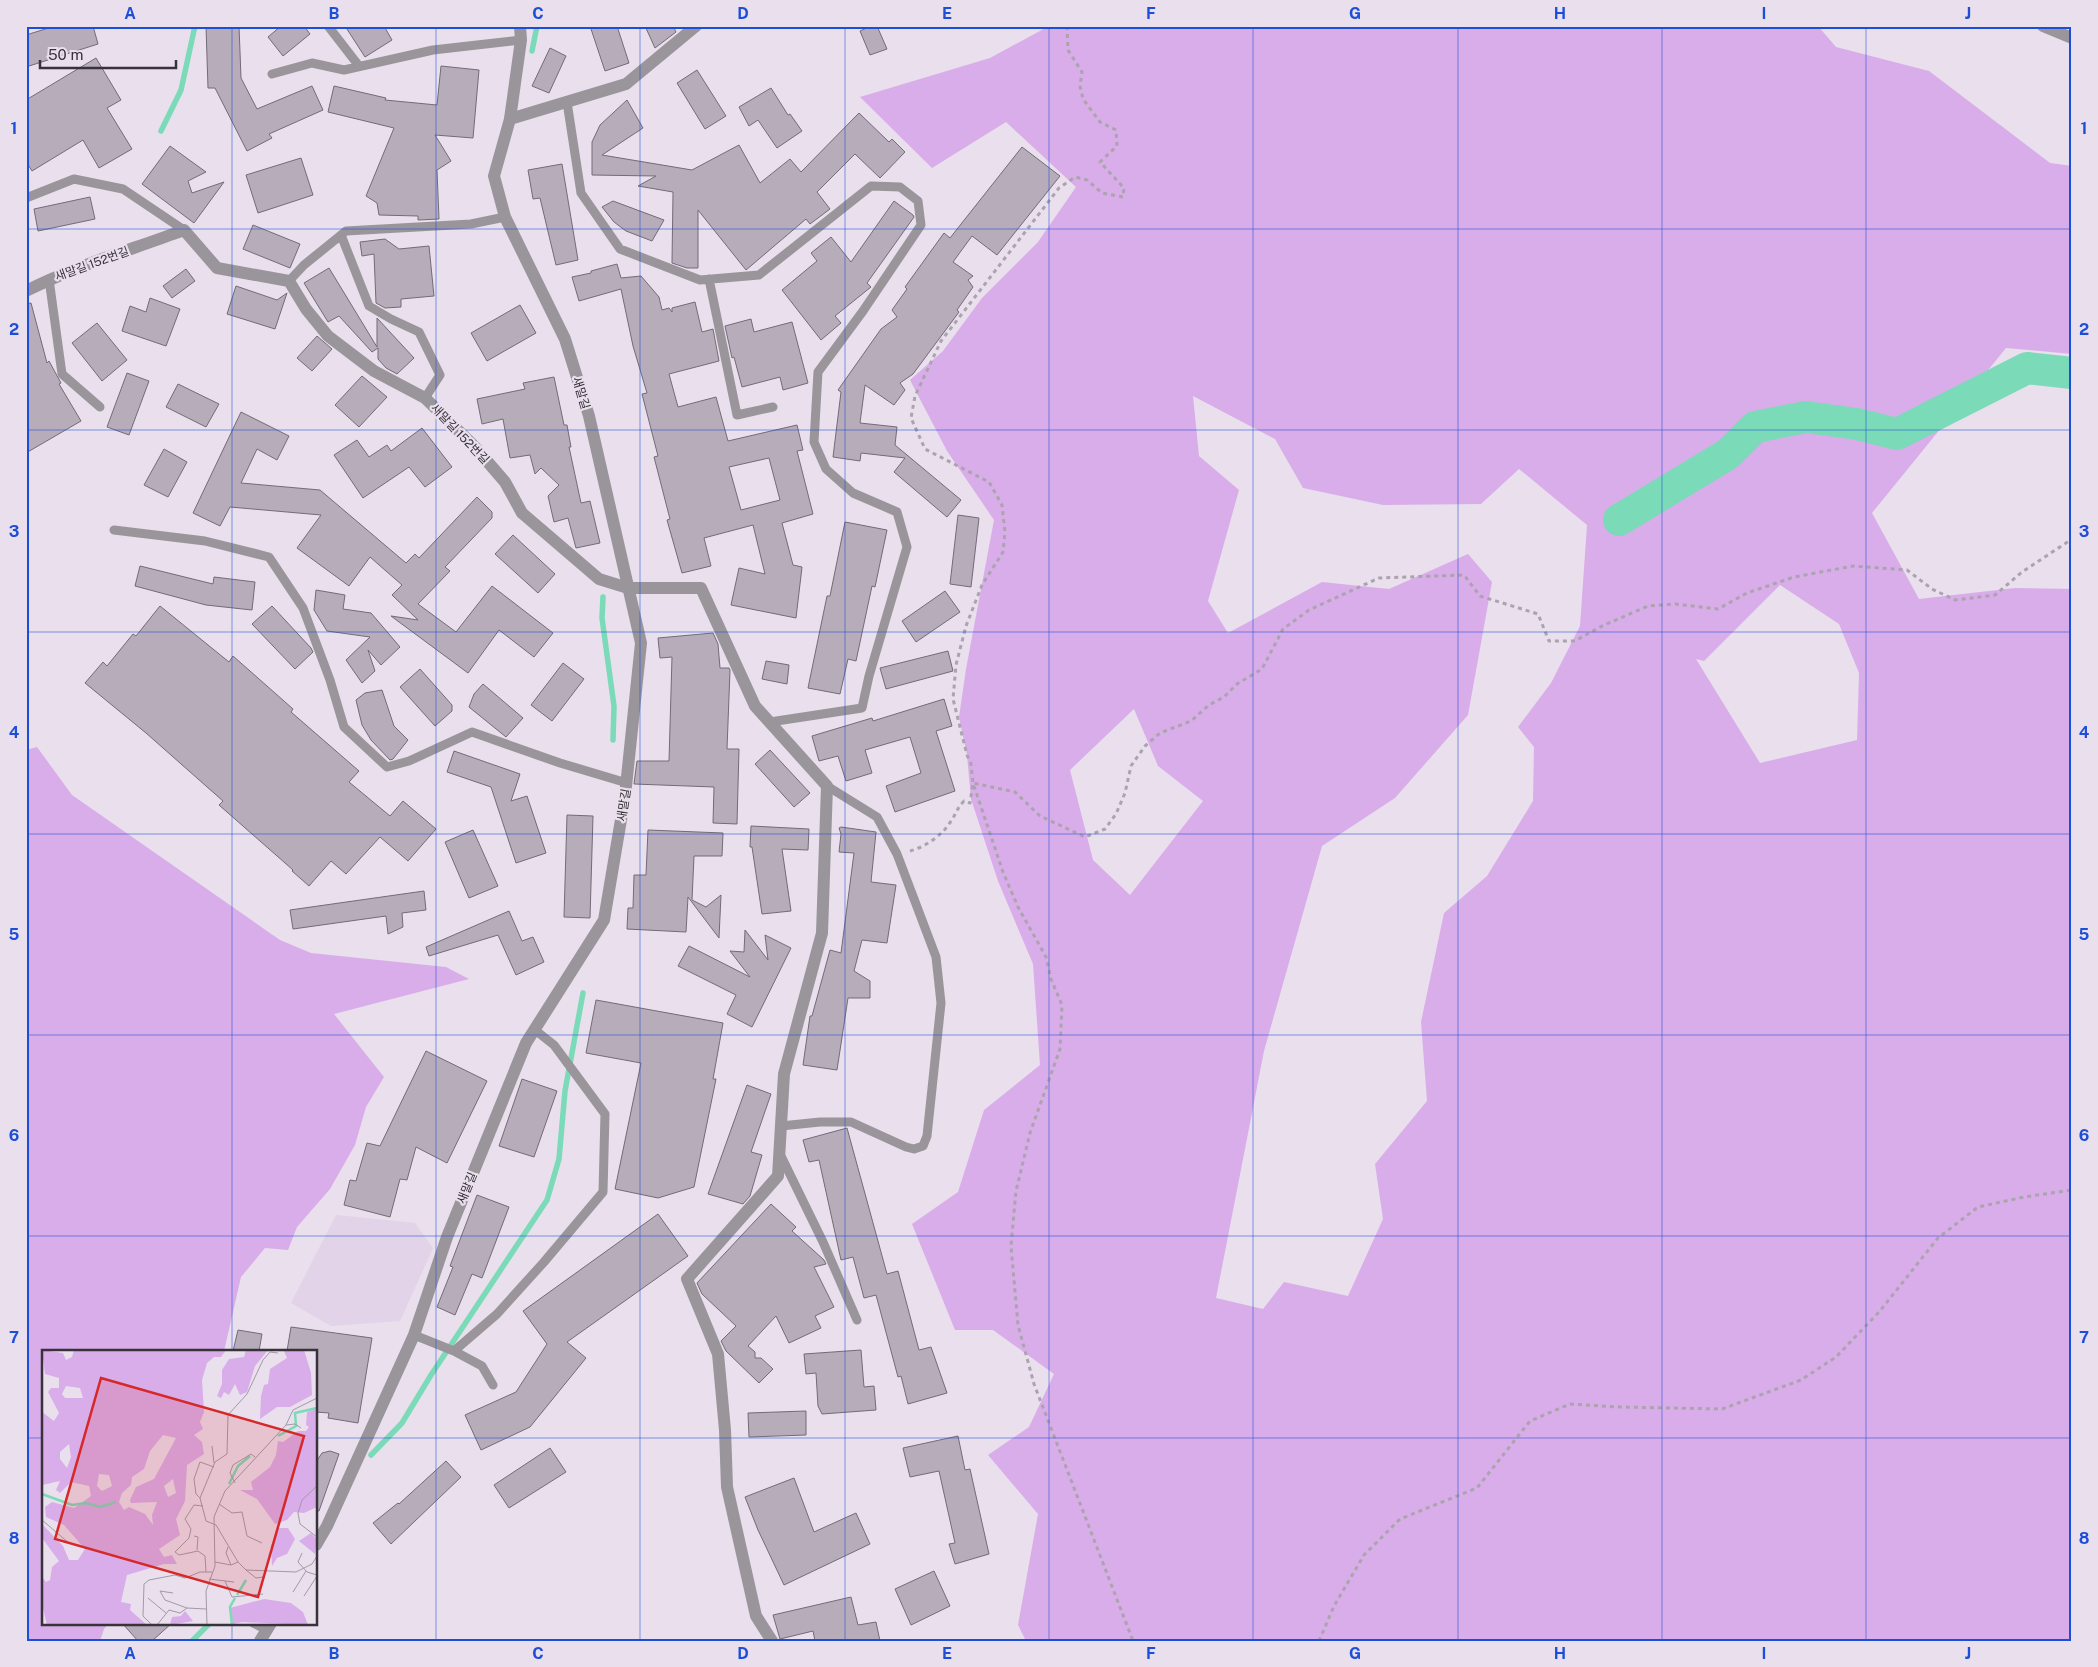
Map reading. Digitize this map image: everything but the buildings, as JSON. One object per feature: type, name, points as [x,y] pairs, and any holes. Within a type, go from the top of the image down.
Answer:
[{"type":"street","name":"새말길","points":[[318,1542],[327,1526],[414,1335],[447,1238],[526,1043],[604,920],[627,783],[641,644],[589,416],[564,339],[505,217],[494,176],[510,119],[521,40],[520,26]]},
{"type":"street","points":[[510,119],[626,84],[696,26]]},
{"type":"street","points":[[2043,26],[2072,38]]},
{"type":"street","points":[[184,230],[217,268],[289,280]]},
{"type":"street","name":"새말길 152번길","points":[[26,290],[49,279],[184,230]]},
{"type":"street","name":"새말길 152번길","points":[[289,280],[306,309],[328,336],[374,371],[424,398],[474,446],[505,482],[522,513],[599,579],[628,588],[701,588],[755,706],[770,722]]},
{"type":"street","points":[[770,722],[827,786],[822,932],[784,1074],[778,1176],[687,1279],[718,1354],[725,1430],[727,1487],[756,1616],[772,1641]]},
{"type":"lane","points":[[328,26],[359,66]]},
{"type":"lane","points":[[272,74],[312,63],[344,70],[433,50],[521,40]]},
{"type":"lane","points":[[567,102],[580,193],[620,249],[700,280],[758,274],[870,186],[900,187],[918,201],[921,225],[863,311],[818,372],[814,442],[826,469],[853,493],[896,512],[907,547],[869,676],[862,708],[770,722]]},
{"type":"lane","points":[[26,198],[74,179],[84,181],[123,189],[184,230]]},
{"type":"lane","points":[[289,280],[304,265],[346,231],[471,224],[505,217]]},
{"type":"lane","points":[[341,235],[369,306],[419,332],[440,375],[424,398]]},
{"type":"lane","points":[[49,279],[62,374],[100,407]]},
{"type":"lane","points":[[709,280],[737,415],[773,407]]},
{"type":"lane","points":[[114,530],[205,541],[269,557],[303,608],[330,680],[344,727],[387,768],[409,761],[472,732],[560,763],[627,783]]},
{"type":"lane","points":[[781,1126],[820,1122],[851,1122],[906,1148],[914,1149],[923,1146],[928,1136],[941,1003],[936,957],[897,854],[877,817],[827,786]]},
{"type":"lane","points":[[454,1351],[497,1314],[603,1192],[604,1114],[601,1107],[554,1045],[535,1030]]},
{"type":"lane","points":[[779,1154],[823,1242],[857,1320]]},
{"type":"lane","points":[[414,1335],[454,1351],[482,1366],[493,1385]]},
{"type":"lane","points":[[255,1624],[266,1631]]},
{"type":"path","points":[[897,854],[915,849],[939,835],[951,822],[957,808],[964,801],[970,803],[973,783],[972,764],[967,755],[953,699],[956,665],[966,626],[982,585],[1003,552],[1005,532],[1002,505],[989,482],[925,449],[911,418],[915,396],[941,341],[1059,188],[1075,177],[1087,180],[1102,192],[1123,197],[1124,188],[1100,162],[1117,146],[1116,130],[1100,122],[1083,99],[1080,86],[1082,72],[1068,50],[1067,26]]},
{"type":"path","points":[[973,783],[1015,792],[1040,816],[1085,837],[1105,829],[1116,814],[1126,793],[1131,766],[1145,746],[1160,733],[1191,721],[1209,704],[1224,697],[1237,684],[1262,669],[1282,629],[1309,610],[1379,578],[1464,575],[1480,596],[1538,614],[1549,641],[1575,641],[1602,626],[1648,606],[1676,604],[1718,609],[1747,593],[1794,577],[1854,566],[1907,570],[1932,589],[1955,600],[1995,595],[2022,572],[2072,539]]},
{"type":"path","points":[[973,783],[1003,872],[1018,907],[1046,957],[1051,979],[1062,1005],[1060,1049],[1030,1134],[1016,1191],[1011,1246],[1018,1325],[1034,1384],[1133,1641]]},
{"type":"path","points":[[1319,1641],[1334,1606],[1364,1555],[1400,1519],[1477,1488],[1530,1421],[1570,1404],[1722,1409],[1801,1380],[1836,1357],[1878,1312],[1938,1238],[1978,1207],[2024,1197],[2072,1190]]},
{"type":"shaded area","points":[[1049,26],[1818,26],[1836,47],[1929,71],[2050,163],[2072,166],[2072,354],[2006,348],[1872,513],[1919,599],[2015,588],[2072,589],[2072,1641],[1026,1641],[1018,1625],[1038,1514],[988,1455],[1029,1427],[1054,1374],[993,1330],[955,1330],[912,1224],[958,1192],[984,1110],[1040,1065],[1033,964],[998,881],[971,799],[967,755],[959,717],[966,669],[994,520],[947,451],[910,380],[943,351],[982,298],[1038,242],[1076,187],[1006,122],[932,168],[860,97],[990,58]],"holes":[[[1193,396],[1275,439],[1303,488],[1383,505],[1481,504],[1519,469],[1587,525],[1580,626],[1551,683],[1518,727],[1534,747],[1533,801],[1487,876],[1444,913],[1421,1022],[1427,1101],[1375,1164],[1383,1219],[1348,1296],[1284,1282],[1263,1309],[1216,1298],[1264,1051],[1322,846],[1395,798],[1468,715],[1492,582],[1468,554],[1389,589],[1322,582],[1228,633],[1208,601],[1239,490],[1199,456]],[[1780,585],[1839,624],[1859,673],[1857,740],[1760,763],[1696,659],[1704,661]],[[1134,709],[1158,766],[1203,801],[1130,895],[1093,860],[1070,770]]]},
{"type":"shaded area","points":[[37,747],[72,795],[280,940],[311,953],[446,967],[469,979],[334,1014],[384,1077],[366,1107],[355,1145],[330,1189],[297,1227],[288,1250],[265,1248],[241,1277],[224,1350],[42,1350],[42,1624],[108,1624],[104,1629],[100,1641],[26,1641],[26,750]]},
{"type":"shaded area","points":[[336,1215],[415,1223],[433,1248],[400,1321],[331,1326],[291,1303]]},
{"type":"waterway","points":[[161,131],[181,90],[195,26]]},
{"type":"waterway","points":[[532,51],[537,26]]},
{"type":"waterway","points":[[1619,520],[1728,454],[1755,427],[1806,417],[1857,424],[1897,434],[2027,368],[2072,373]]},
{"type":"waterway","points":[[603,597],[602,618],[614,706],[613,740]]},
{"type":"waterway","points":[[371,1455],[402,1423],[431,1375],[547,1200],[559,1159],[565,1091],[583,993]]},
{"type":"waterway","points":[[192,1641],[209,1624]]}]
